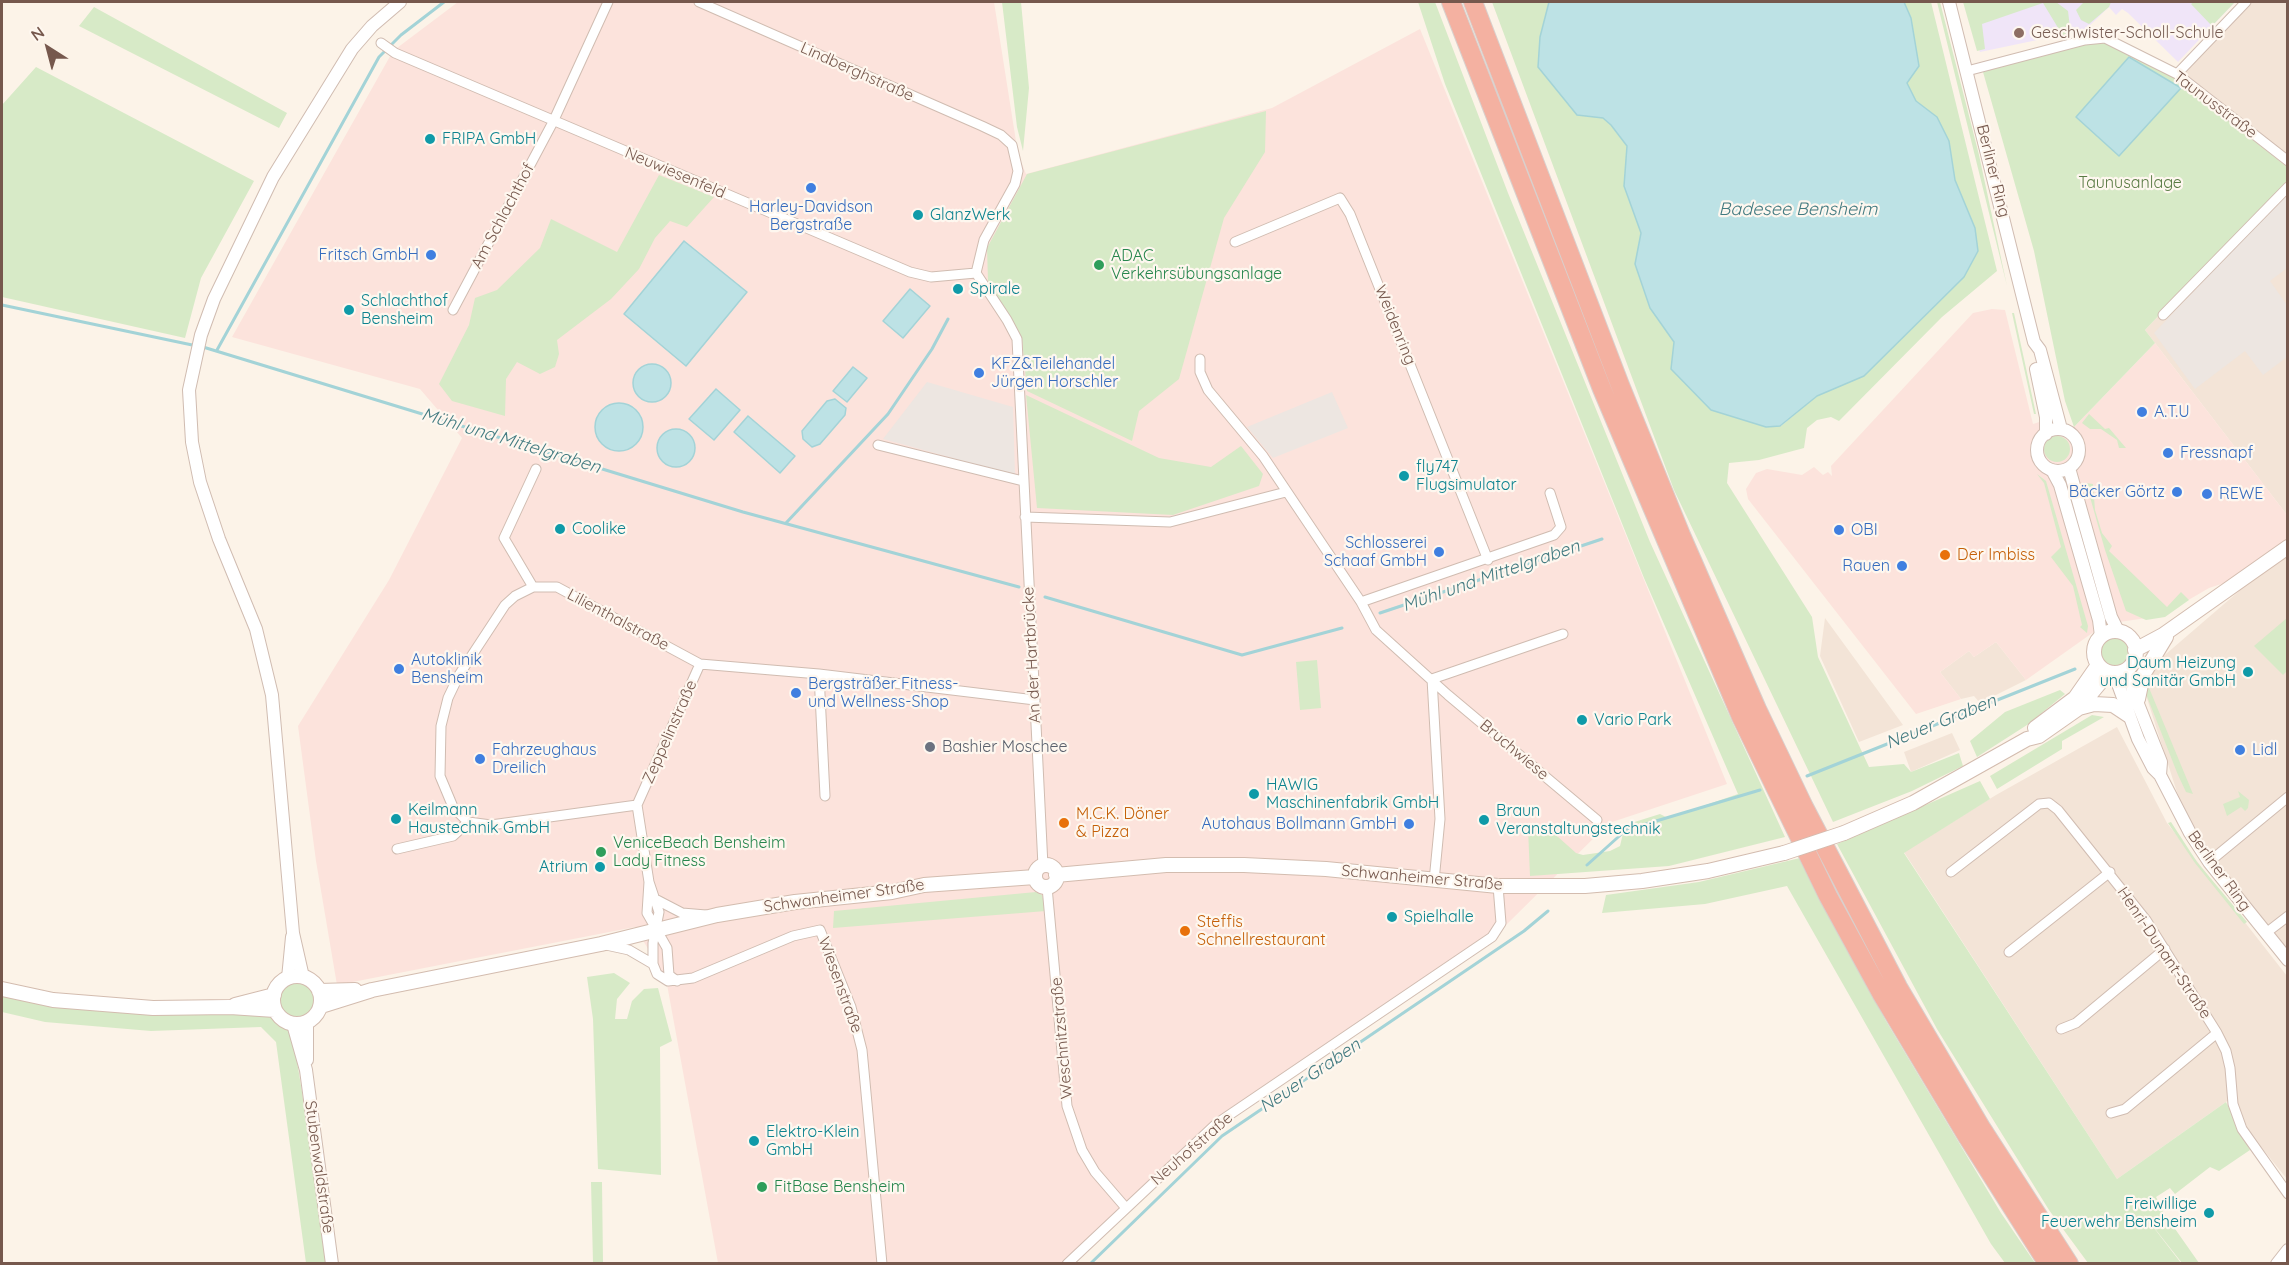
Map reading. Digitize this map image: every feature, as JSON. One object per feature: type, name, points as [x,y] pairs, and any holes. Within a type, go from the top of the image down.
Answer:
[{"type":"highway","points":[[1451,2],[1602,389],[1693,610],[1741,717],[1828,896],[1881,993],[1961,1128],[2048,1263]]},
{"type":"highway","points":[[1473,2],[1624,396],[1680,535],[1756,709],[1819,838],[1898,987],[1982,1129],[2069,1263]]},
{"type":"main road","points":[[2101,636],[2128,640],[2171,627],[2288,547]]},
{"type":"main road","points":[[2138,699],[2143,675],[2171,627]]},
{"type":"main road","name":"Berliner Ring","points":[[2101,636],[2094,650],[2112,670]]},
{"type":"main road","points":[[2027,739],[2034,729],[2112,670],[2135,657],[2128,640]]},
{"type":"main road","points":[[2027,739],[2039,736],[2079,708],[2112,670]]},
{"type":"main road","points":[[2079,708],[2094,704],[2113,705],[2128,715]]},
{"type":"main road","name":"Schwanheimer Straße","points":[[1056,875],[1166,865],[1244,865],[1326,869],[1498,886],[1585,886],[1642,881],[1708,871],[1784,853],[1844,832],[1913,803],[2027,739]]},
{"type":"main road","points":[[1053,868],[1056,875],[1053,884],[1047,887],[1039,885],[1039,871],[1053,868]]},
{"type":"main road","name":"Schwanheimer Straße","points":[[372,990],[601,944],[717,915],[795,902],[892,892],[924,885],[1039,871]]},
{"type":"main road","points":[[303,977],[315,985],[319,991],[321,1006],[307,1022],[292,1024],[285,1021],[275,1010],[274,995],[277,988],[288,978],[303,977]]},
{"type":"main road","points":[[2,989],[53,1000],[153,1008],[230,1007],[275,1010]]},
{"type":"main road","points":[[319,991],[372,990]]},
{"type":"main road","points":[[321,1006],[372,990]]},
{"type":"main road","points":[[230,1007],[274,995]]},
{"type":"street","points":[[303,977],[293,933],[272,695],[256,629],[219,539],[200,482],[192,442],[189,390],[201,335],[214,299],[273,177],[352,49],[400,2]]},
{"type":"street","points":[[553,122],[608,2]]},
{"type":"street","name":"Lindberghstraße","points":[[699,2],[992,130],[1012,145],[1018,171],[1015,184],[984,240],[976,273]]},
{"type":"street","name":"Berliner Ring","points":[[1949,2],[2034,342],[2040,350],[2061,429],[2073,435],[2079,447],[2077,458],[2069,468]]},
{"type":"street","points":[[2177,74],[2246,2]]},
{"type":"street","name":"Taunusstraße","points":[[1967,71],[2085,40],[2105,38],[2177,74],[2288,161]]},
{"type":"street","name":"Neuwiesenfeld","points":[[381,43],[395,54],[910,272],[931,277],[976,273]]},
{"type":"street","name":"Am Schlachthof","points":[[453,310],[553,122]]},
{"type":"street","points":[[2163,315],[2288,187]]},
{"type":"street","name":"Weidenring","points":[[1235,242],[1340,198],[1350,214],[1488,560]]},
{"type":"street","name":"An der Hartbrücke","points":[[976,273],[1017,339],[1035,700],[1039,871]]},
{"type":"street","name":"Berliner Ring","points":[[2034,342],[2032,352],[2046,417],[2046,434],[2040,440],[2038,454],[2045,466],[2052,470],[2060,485],[2099,620],[2101,636]]},
{"type":"street","points":[[1200,358],[1200,372],[1208,390],[1263,456],[1361,602],[1488,560],[1559,532],[1561,527],[1550,493]]},
{"type":"street","points":[[2046,434],[2061,429]]},
{"type":"street","points":[[878,445],[1023,481]]},
{"type":"street","points":[[2052,470],[2069,468],[2111,617],[2128,640]]},
{"type":"street","points":[[536,469],[504,538],[533,587],[515,596],[505,605],[459,675],[448,698],[441,731],[440,776],[453,807],[468,822],[491,825],[638,805]]},
{"type":"street","points":[[1025,517],[1170,522],[1286,492]]},
{"type":"street","name":"Lilienthalstraße","points":[[533,587],[557,587],[700,664]]},
{"type":"street","name":"Bruchwiese","points":[[1361,602],[1376,630],[1597,820]]},
{"type":"street","points":[[1434,881],[1440,819],[1432,679],[1563,634]]},
{"type":"street","name":"Zeppelinstraße","points":[[655,931],[647,913],[649,882],[638,805],[700,664],[819,674],[1035,700]]},
{"type":"street","name":"Berliner Ring","points":[[2112,670],[2138,699],[2162,762],[2160,774]]},
{"type":"street","name":"Berliner Ring","points":[[2112,670],[2128,706],[2128,715],[2153,768],[2160,774],[2190,833],[2209,862],[2288,960]]},
{"type":"street","points":[[819,674],[825,796]]},
{"type":"street","points":[[2209,862],[2288,797]]},
{"type":"street","name":"Henri-Dunant-Straße","points":[[1951,872],[2014,821],[2044,802],[2058,810],[2110,872],[2165,949],[2217,1034],[2226,1051],[2230,1068],[2232,1104],[2242,1129],[2288,1194]]},
{"type":"street","points":[[396,849],[453,836],[468,822]]},
{"type":"street","points":[[2009,952],[2110,872]]},
{"type":"street","name":"Zeppelinstraße","points":[[649,882],[657,900],[659,912],[655,931]]},
{"type":"street","name":"Neuhofstraße","points":[[1067,1263],[1216,1124],[1492,937],[1501,923],[1498,886]]},
{"type":"street","name":"Weschnitzstraße","points":[[1047,887],[1067,1106],[1082,1150],[1095,1172],[1126,1208]]},
{"type":"street","points":[[657,900],[682,913],[717,915]]},
{"type":"street","points":[[2266,933],[2288,916]]},
{"type":"street","name":"Wiesenstraße","points":[[677,981],[693,978],[793,936],[820,930],[851,1007],[862,1050],[882,1263]]},
{"type":"street","points":[[653,964],[655,931]]},
{"type":"street","points":[[655,931],[667,948],[669,975],[677,981]]},
{"type":"street","points":[[288,978],[293,933]]},
{"type":"street","points":[[601,944],[629,950],[653,964],[662,978],[677,981]]},
{"type":"street","points":[[2061,1029],[2076,1023],[2165,949]]},
{"type":"street","name":"Stubenwaldstraße","points":[[307,1022],[306,1070],[332,1263]]},
{"type":"street","name":"Stubenwaldstraße","points":[[292,1024],[306,1070]]},
{"type":"street","points":[[2110,1113],[2125,1109],[2217,1034]]},
{"type":"street","points":[[2277,1263],[2288,1250]]},
{"type":"shaded area","points":[[458,2],[994,2],[1018,154],[1026,174],[1272,108],[1420,29],[1727,784],[1609,823],[1502,929],[1213,1121],[1063,1263],[718,1263],[666,979],[635,927],[337,985],[316,861],[298,726],[389,580],[462,438],[420,389],[232,337],[393,51]]},
{"type":"shaded area","name":"Geschwister-Scholl-Schule","points":[[1965,2],[2235,2],[2178,62],[2128,13],[2122,9],[2116,15],[2109,7],[2085,30],[1980,52]]},
{"type":"shaded area","points":[[2240,2],[2287,2],[2287,167],[2172,75]]},
{"type":"shaded area","points":[[2287,181],[2287,515],[2145,330]]},
{"type":"shaded area","points":[[2287,194],[2287,268],[2270,281],[2287,305],[2287,357],[2263,375],[2245,351],[2195,389],[2154,333]]},
{"type":"shaded area","points":[[1992,309],[2005,310],[2033,424],[2052,418],[2074,427],[2155,343],[2287,515],[2287,544],[2246,576],[2209,588],[2161,616],[2105,624],[2026,680],[1996,642],[1974,657],[1969,651],[1940,672],[1961,699],[1916,714],[1748,499],[1746,489],[1756,473],[1767,469],[1802,475],[1814,467],[1823,475],[1828,472],[1832,476],[1831,466],[1973,313]]},
{"type":"shaded area","points":[[927,382],[1013,407],[1015,475],[883,439]]},
{"type":"shaded area","points":[[1332,392],[1348,428],[1273,458],[1247,427]]},
{"type":"shaded area","points":[[2287,544],[2287,952],[2201,840],[2183,811],[2143,686],[2159,660],[2238,592],[2246,576]]},
{"type":"shaded area","points":[[1825,618],[1903,725],[1859,742],[1820,656]]},
{"type":"shaded area","points":[[1996,642],[2026,680],[1980,703],[1974,696],[1961,699],[1940,672],[1969,651],[1974,657]]},
{"type":"shaded area","points":[[2117,727],[2167,823],[2287,976],[2287,1179],[2257,1142],[2233,1105],[2233,1097],[2117,1179],[1904,852],[1996,795]]},
{"type":"shaded area","points":[[1952,733],[1960,750],[1911,772],[1904,752]]},
{"type":"green space","points":[[1002,2],[1021,2],[1029,88],[1023,151],[1017,127]]},
{"type":"green space","points":[[1418,2],[1435,2],[1508,193],[1650,542],[1785,837],[1669,866],[1530,876],[1528,828],[1548,828],[1576,853],[1583,855],[1610,851],[1620,846],[1625,825],[1660,814],[1668,818],[1738,794],[1644,578],[1445,84]]},
{"type":"green space","points":[[1492,2],[1549,2],[1540,37],[1577,115],[1603,118],[1627,146],[1624,186],[1641,233],[1635,264],[1650,308],[1674,342],[1781,426],[1817,396],[1864,376],[1964,277],[1978,251],[1975,228],[1955,180],[1949,141],[1937,117],[1916,101],[1907,83],[1911,18],[1904,2],[1931,2],[1997,271],[1942,317],[1839,421],[1831,417],[1817,420],[1807,428],[1804,448],[1759,460],[1729,463],[1727,483],[1812,617],[1818,657],[1869,767],[1904,764],[1911,772],[1959,753],[1963,766],[1912,791],[1833,822],[1674,490]]},
{"type":"green space","points":[[1937,2],[1940,2],[1979,155],[2007,286]]},
{"type":"green space","points":[[1963,2],[2056,2],[2068,11],[2071,36],[2063,36],[2043,3],[1982,24],[1985,49],[1977,51]]},
{"type":"green space","points":[[2084,2],[2111,2],[2109,7],[2089,24],[2081,20],[2076,10]]},
{"type":"green space","points":[[2194,2],[2235,2],[2212,26],[2191,4]]},
{"type":"green space","points":[[94,7],[287,113],[279,128],[79,26]]},
{"type":"green space","name":"Taunusanlage","points":[[2105,38],[2161,67],[2287,167],[2287,181],[2145,330],[2155,343],[2074,427],[2065,401],[2034,251],[1983,72],[2090,39]]},
{"type":"green space","points":[[36,67],[254,181],[201,278],[185,338],[2,297],[2,105]]},
{"type":"green space","name":"ADAC Verkehrsübungsanlage","points":[[1266,111],[1265,152],[1224,218],[1179,379],[1139,411],[1132,441],[1027,391],[1022,339],[988,281],[987,248],[1027,174]]},
{"type":"green space","points":[[659,175],[714,197],[687,227],[670,221],[655,238],[639,269],[611,299],[557,340],[559,354],[555,367],[540,374],[517,362],[506,379],[505,416],[452,401],[439,384],[469,325],[475,298],[497,290],[540,248],[551,219],[617,252]]},
{"type":"green space","points":[[2012,313],[2014,313],[2036,414],[2034,414]]},
{"type":"green space","points":[[1026,395],[1159,458],[1211,467],[1241,446],[1263,474],[1259,486],[1173,515],[1037,508]]},
{"type":"green space","points":[[2089,414],[2105,429],[2109,428],[2126,448],[2119,448],[2117,440],[2101,429],[2090,429],[2082,423]]},
{"type":"green space","points":[[2057,436],[2066,440],[2070,449],[2066,458],[2057,462],[2048,458],[2044,449],[2048,440]]},
{"type":"green space","points":[[2037,474],[2046,481],[2088,626],[2087,633],[2080,627],[2082,625],[2073,586],[2051,557],[2061,547],[2044,483]]},
{"type":"green space","points":[[2086,483],[2093,484],[2095,510],[2102,533],[2112,546],[2109,551],[2167,607],[2181,592],[2189,600],[2165,617],[2146,620],[2126,611],[2105,550]]},
{"type":"green space","points":[[2287,618],[2287,671],[2283,675],[2254,646]]},
{"type":"green space","points":[[2115,636],[2121,637],[2129,645],[2129,657],[2121,665],[2115,666],[2109,665],[2101,657],[2100,651],[2101,645],[2109,637]]},
{"type":"green space","points":[[1317,660],[1321,708],[1300,710],[1296,662]]},
{"type":"green space","points":[[2147,683],[2193,794],[2186,792],[2178,775],[2146,694]]},
{"type":"green space","points":[[2060,690],[2065,694],[2027,725],[1977,757],[1970,741],[2005,712]]},
{"type":"green space","points":[[2092,715],[2104,717],[2062,741],[2062,749],[1997,789],[1990,776]]},
{"type":"green space","points":[[1980,781],[1990,799],[1904,853],[2117,1179],[2226,1102],[2250,1150],[2219,1171],[2210,1167],[2175,1194],[2170,1188],[2156,1197],[2159,1206],[2199,1263],[2182,1263],[2137,1206],[2181,1263],[2088,1263],[2049,1210],[1937,1029],[1837,844]]},
{"type":"green space","points":[[2238,791],[2249,800],[2248,808],[2245,811],[2241,807],[2227,816],[2223,804],[2240,797]]},
{"type":"green space","points":[[2171,822],[2197,862],[2247,922],[2244,924],[2195,863],[2168,823]]},
{"type":"green space","points":[[1800,858],[1886,1021],[2001,1213],[2035,1263],[2005,1263],[1991,1244],[1787,886],[1705,904],[1602,913],[1606,895],[1699,882]]},
{"type":"green space","points":[[1036,892],[1042,895],[1046,911],[833,928],[834,911]]},
{"type":"green space","points":[[614,973],[630,983],[617,999],[615,1019],[627,1019],[632,1001],[644,989],[658,988],[672,1041],[660,1047],[661,1175],[598,1169],[593,1019],[587,977]]},
{"type":"green space","points":[[297,982],[310,987],[315,1000],[310,1013],[297,1018],[284,1013],[279,1000],[284,987]]},
{"type":"green space","points":[[2,994],[98,1010],[190,1015],[257,1013],[270,1015],[287,1029],[293,1037],[326,1263],[306,1263],[276,1042],[261,1027],[151,1031],[45,1022],[2,1012]]},
{"type":"green space","points":[[591,1182],[602,1182],[603,1263],[593,1263]]},
{"type":"water","name":"Badesee Bensheim","points":[[1549,2],[1904,2],[1911,18],[1919,66],[1907,83],[1916,101],[1937,117],[1949,141],[1955,180],[1975,228],[1978,251],[1964,277],[1864,376],[1817,396],[1780,426],[1766,427],[1711,410],[1671,369],[1674,342],[1650,308],[1635,264],[1641,233],[1624,186],[1627,146],[1603,118],[1577,115],[1538,67],[1540,37]]},
{"type":"water","points":[[2129,57],[2181,88],[2119,156],[2076,117]]},
{"type":"water","points":[[684,241],[747,292],[686,366],[624,314]]},
{"type":"water","points":[[910,289],[930,306],[903,338],[883,321]]},
{"type":"water","points":[[652,364],[665,370],[671,383],[665,396],[652,402],[639,396],[633,383],[639,370]]},
{"type":"water","points":[[853,367],[867,378],[847,402],[833,391]]},
{"type":"water","points":[[716,389],[740,410],[714,440],[689,419]]},
{"type":"water","points":[[835,399],[846,408],[845,415],[820,444],[812,447],[803,439],[802,431],[827,401]]},
{"type":"water","points":[[614,403],[624,403],[636,410],[643,422],[643,432],[636,444],[624,451],[614,451],[599,440],[595,432],[595,422],[606,407]]},
{"type":"water","points":[[748,416],[795,456],[780,473],[734,432]]},
{"type":"water","points":[[676,429],[689,435],[695,448],[689,461],[676,467],[663,461],[657,448],[663,435]]},
{"type":"waterway","points":[[217,350],[379,57],[401,35],[444,2]]},
{"type":"waterway","name":"Mühl und Mittelgraben","points":[[2,305],[197,346]]},
{"type":"waterway","points":[[786,523],[888,414],[932,349],[948,319]]},
{"type":"waterway","name":"Mühl und Mittelgraben","points":[[203,347],[743,512],[1019,587]]},
{"type":"waterway","name":"Mühl und Mittelgraben","points":[[1380,613],[1602,539]]},
{"type":"waterway","name":"Mühl und Mittelgraben","points":[[1045,597],[1242,655],[1342,628]]},
{"type":"waterway","name":"Neuer Graben","points":[[1807,776],[2075,669]]},
{"type":"waterway","name":"Neuer Graben","points":[[1587,865],[1626,830],[1760,790]]},
{"type":"waterway","name":"Neuer Graben","points":[[1090,1264],[1222,1136],[1524,931],[1548,911]]},
{"type":"place","name":"Geschwister-Scholl-Schule","points":[[2019,33]]},
{"type":"place","name":"FRIPA GmbH","points":[[430,139]]},
{"type":"place","name":"Harley-Davidson Bergstraße","points":[[811,188]]},
{"type":"place","name":"GlanzWerk","points":[[918,215]]},
{"type":"place","name":"Fritsch GmbH","points":[[431,255]]},
{"type":"place","name":"ADAC Verkehrsübungsanlage","points":[[1099,265]]},
{"type":"place","name":"Spirale","points":[[958,289]]},
{"type":"place","name":"Schlachthof Bensheim","points":[[349,310]]},
{"type":"place","name":"KFZ&Teilehandel Jürgen Horschler","points":[[979,373]]},
{"type":"place","name":"A.T.U","points":[[2142,412]]},
{"type":"place","name":"Fressnapf","points":[[2168,453]]},
{"type":"place","name":"fly747 Flugsimulator","points":[[1404,476]]},
{"type":"place","name":"Bäcker Görtz","points":[[2177,492]]},
{"type":"place","name":"REWE","points":[[2207,494]]},
{"type":"place","name":"Coolike","points":[[560,529]]},
{"type":"place","name":"OBI","points":[[1839,530]]},
{"type":"place","name":"Schlosserei Schaaf GmbH","points":[[1439,552]]},
{"type":"place","name":"Der Imbiss","points":[[1945,555]]},
{"type":"place","name":"Rauen","points":[[1902,566]]},
{"type":"place","name":"Autoklinik Bensheim","points":[[399,669]]},
{"type":"place","name":"Daum Heizung und Sanitär GmbH","points":[[2248,672]]},
{"type":"place","name":"Bergsträßer Fitness- und Wellness-Shop","points":[[796,693]]},
{"type":"place","name":"Vario Park","points":[[1582,720]]},
{"type":"place","name":"Bashier Moschee","points":[[930,747]]},
{"type":"place","name":"Lidl","points":[[2240,750]]},
{"type":"place","name":"Fahrzeughaus Dreilich","points":[[480,759]]},
{"type":"place","name":"HAWIG Maschinenfabrik GmbH","points":[[1254,794]]},
{"type":"place","name":"Keilmann Haustechnik GmbH","points":[[396,819]]},
{"type":"place","name":"Braun Veranstaltungstechnik","points":[[1484,820]]},
{"type":"place","name":"M.C.K. Döner & Pizza","points":[[1064,823]]},
{"type":"place","name":"Autohaus Bollmann GmbH","points":[[1409,824]]},
{"type":"place","name":"VeniceBeach Bensheim Lady Fitness","points":[[601,852]]},
{"type":"place","name":"Atrium","points":[[600,867]]},
{"type":"place","name":"Spielhalle","points":[[1392,917]]},
{"type":"place","name":"Steffis Schnellrestaurant","points":[[1185,931]]},
{"type":"place","name":"Elektro-Klein GmbH","points":[[754,1141]]},
{"type":"place","name":"FitBase Bensheim","points":[[762,1187]]},
{"type":"place","name":"Freiwillige Feuerwehr Bensheim","points":[[2209,1213]]}]
